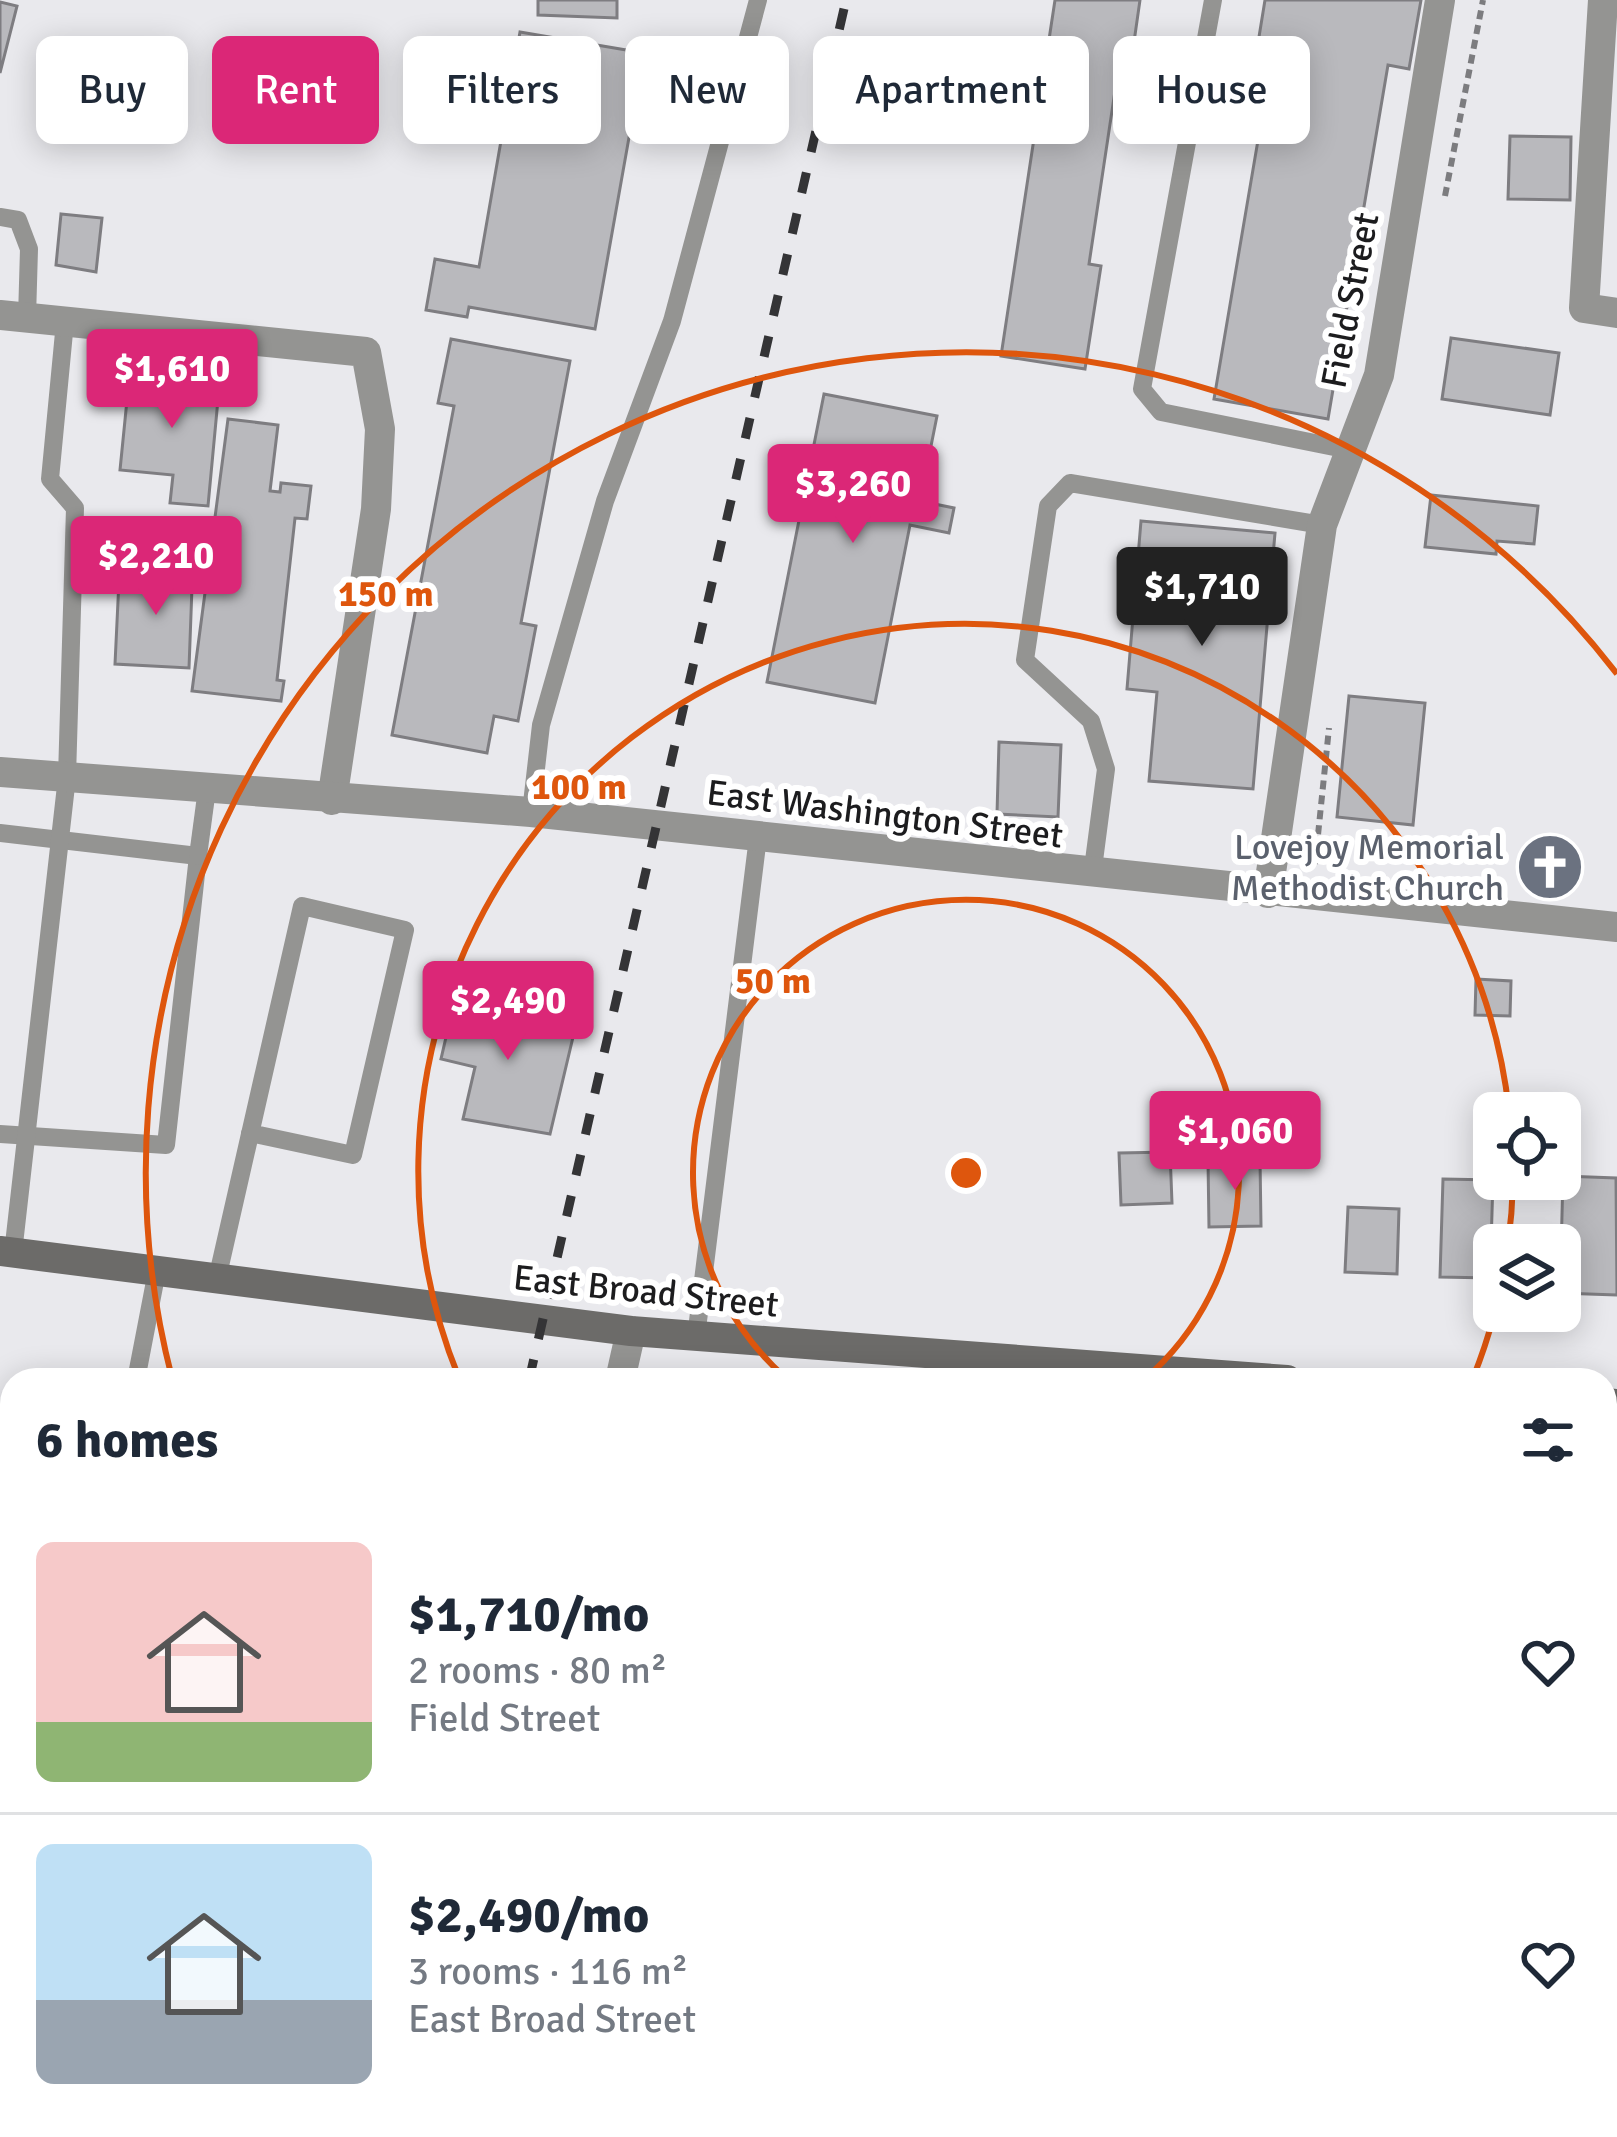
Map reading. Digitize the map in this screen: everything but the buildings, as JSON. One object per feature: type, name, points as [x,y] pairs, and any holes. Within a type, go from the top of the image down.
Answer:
[{"type":"street","name":"Field Street","points":[[1268,893],[1322,525],[1354,451],[1379,375],[1440,0]]},
{"type":"street","points":[[1603,0],[1584,308],[1617,314]]},
{"type":"street","points":[[14,316],[366,352],[380,429],[376,509],[332,800]]},
{"type":"street","name":"East Washington Street","points":[[0,772],[531,812],[1092,876],[1617,927]]},
{"type":"street","name":"East Broad Street","points":[[6,1252],[631,1331],[1126,1368]]},
{"type":"street","points":[[623,1368],[631,1331]]},
{"type":"lane","points":[[531,812],[541,725],[605,501],[672,320],[758,0]]},
{"type":"lane","points":[[1213,0],[1142,389],[1161,412],[1354,451]]},
{"type":"lane","points":[[0,217],[18,220],[29,249],[14,316]]},
{"type":"lane","points":[[6,1252],[27,1136],[68,777],[75,508],[50,479],[65,322]]},
{"type":"lane","points":[[1092,876],[1106,769],[1091,722],[1025,660],[1048,506],[1070,483],[1322,525]]},
{"type":"lane","points":[[0,1133],[166,1145],[207,789]]},
{"type":"lane","points":[[0,832],[198,856]]},
{"type":"lane","points":[[697,1336],[758,837]]},
{"type":"lane","points":[[217,1279],[250,1133],[302,906],[405,930],[353,1155],[250,1133]]},
{"type":"lane","points":[[138,1368],[157,1271]]},
{"type":"railway","points":[[532,1368],[846,0]]},
{"type":"place","name":"Lovejoy Memorial Methodist Church","points":[[1550,867]]}]
